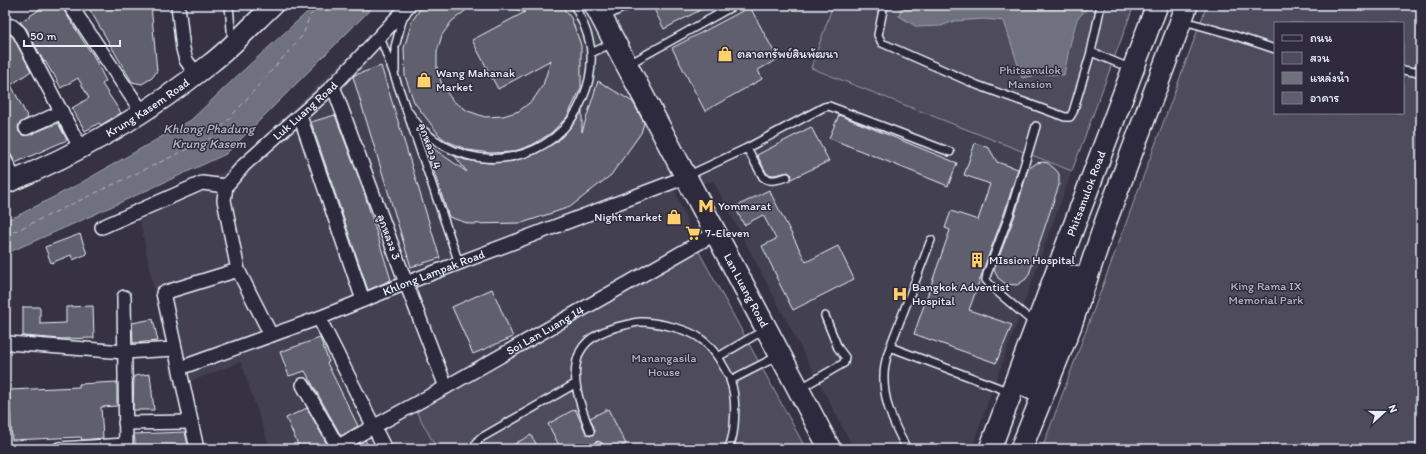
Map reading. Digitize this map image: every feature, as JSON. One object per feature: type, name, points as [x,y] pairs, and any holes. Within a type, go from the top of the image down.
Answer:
[{"type":"main road","name":"Krung Kasem Road","points":[[12,181],[81,148],[178,89],[232,44],[273,5]]},
{"type":"main road","name":"Phitsanulok Road","points":[[990,449],[1157,5]]},
{"type":"main road","name":"Lan Luang Road","points":[[598,11],[830,449]]},
{"type":"main road","points":[[1021,449],[1071,325],[1106,221],[1184,13]]},
{"type":"main road","points":[[1007,449],[1129,131],[1141,107],[1161,76]]},
{"type":"street","points":[[70,5],[142,112]]},
{"type":"street","points":[[178,5],[180,38],[186,60],[196,74]]},
{"type":"street","name":"Luk Luang Road","points":[[226,186],[244,166],[333,86],[409,5]]},
{"type":"street","points":[[5,25],[12,26],[19,32],[81,148]]},
{"type":"street","name":"ลูกหลวง 3","points":[[333,86],[446,387]]},
{"type":"street","points":[[26,128],[62,112]]},
{"type":"street","points":[[300,116],[363,300]]},
{"type":"street","name":"Khlong Lampak Road","points":[[180,368],[319,318],[406,283],[686,177]]},
{"type":"street","points":[[102,227],[202,183],[226,186],[224,200],[238,270],[271,335]]},
{"type":"street","name":"Soi Lan Luang 14","points":[[337,448],[716,234]]},
{"type":"street","points":[[197,449],[163,293],[238,270]]},
{"type":"street","points":[[59,449],[125,447],[124,296]]},
{"type":"street","points":[[319,318],[385,449]]},
{"type":"street","points":[[8,343],[124,352],[175,349]]},
{"type":"street","points":[[303,385],[337,448]]},
{"type":"street","points":[[125,423],[191,422]]},
{"type":"lane","points":[[229,5],[232,44]]},
{"type":"lane","points":[[395,77],[395,47],[403,17],[412,5]]},
{"type":"lane","points":[[405,107],[423,131],[448,148],[476,158],[506,159],[534,151],[559,134],[578,111],[589,83],[591,54],[585,25],[574,5]]},
{"type":"lane","points":[[598,11],[629,5]]},
{"type":"lane","points":[[627,65],[735,5]]},
{"type":"lane","points":[[884,5],[878,35],[882,43],[977,86],[1065,117],[1070,117],[1073,112],[1091,52],[1101,5]]},
{"type":"lane","points":[[1184,13],[1230,34],[1274,50]]},
{"type":"lane","name":"ลูกหลวง 4","points":[[380,37],[459,263]]},
{"type":"lane","points":[[591,54],[614,42]]},
{"type":"lane","points":[[1091,52],[1133,69]]},
{"type":"lane","points":[[1404,70],[1414,72],[1421,68]]},
{"type":"lane","points":[[686,177],[747,148],[824,107],[829,106],[950,152]]},
{"type":"lane","points":[[1036,126],[1010,213],[986,280],[993,288],[1036,325]]},
{"type":"lane","points":[[747,148],[766,180],[773,180],[787,176]]},
{"type":"lane","points":[[5,153],[12,181]]},
{"type":"lane","points":[[907,449],[889,411],[885,392],[885,365],[890,347],[931,240]]},
{"type":"lane","points":[[799,389],[844,363],[845,357],[838,348],[825,316]]},
{"type":"lane","points":[[590,431],[583,414],[575,384],[578,357],[586,343],[598,333],[616,327],[640,322],[679,328],[701,338],[718,357],[731,380],[735,407],[731,443],[728,449]]},
{"type":"lane","points":[[718,357],[766,328]]},
{"type":"lane","points":[[890,347],[1011,392]]},
{"type":"lane","points":[[731,380],[780,355]]},
{"type":"lane","points":[[473,449],[479,439],[575,384]]},
{"type":"shaded area","points":[[402,5],[833,5],[812,69],[1072,171],[971,449],[854,449],[713,181],[675,191],[698,250],[437,449],[270,449],[241,362],[174,388],[140,221],[230,168]]},
{"type":"green space","name":"Phitsanulok Mansion","points":[[833,5],[1134,5],[1072,171],[811,68]]},
{"type":"green space","name":"King Rama IX Memorial Park","points":[[1207,5],[1421,5],[1421,449],[1042,449]]},
{"type":"green space","name":"Manangasila House","points":[[698,250],[806,449],[437,449],[415,409]]},
{"type":"water","name":"Khlong Phadung Krung Kasem","points":[[315,5],[375,5],[226,154],[5,254],[5,220],[17,216],[77,185],[191,120]]},
{"type":"water","points":[[902,5],[1091,5],[1077,19],[1064,75],[1043,74],[1022,78],[1004,21],[984,19],[954,21],[941,26],[917,27],[899,16]]},
{"type":"building","points":[[36,5],[62,5],[63,9],[92,53],[106,81],[102,84],[121,113],[101,125],[99,123],[85,131],[72,108],[89,98],[78,78],[61,88],[53,73],[45,61],[44,62],[26,28],[20,22],[39,10]]},
{"type":"building","points":[[87,5],[151,5],[157,71],[152,78],[142,84],[132,82]]},
{"type":"building","name":"Wang Mahanak Market","points":[[423,5],[473,5],[452,21],[442,35],[437,52],[437,70],[443,87],[453,101],[468,111],[485,117],[503,116],[519,111],[533,100],[543,85],[551,60],[498,89],[472,40],[525,12],[512,8],[513,5],[561,5],[571,18],[581,45],[581,88],[567,117],[551,133],[532,145],[512,152],[490,153],[468,150],[447,141],[440,136],[414,102],[405,76],[404,48],[412,21]]},
{"type":"building","points":[[652,5],[710,5],[664,29]]},
{"type":"building","name":"ตลาดทรัพย์สินพัฒนา","points":[[750,7],[778,59],[758,70],[762,79],[705,111],[672,48]]},
{"type":"building","points":[[5,33],[13,37],[31,71],[11,85],[28,118],[19,124],[19,132],[22,135],[29,135],[58,123],[67,140],[15,163],[9,151],[5,148]]},
{"type":"building","points":[[381,66],[440,258],[411,267],[353,77]]},
{"type":"building","points":[[598,81],[633,102],[644,123],[641,133],[611,175],[570,207],[522,223],[470,224],[449,217],[424,142],[467,172],[454,155],[465,160],[490,163],[513,161],[536,154],[558,141],[574,123],[582,111],[582,132]]},
{"type":"building","points":[[335,115],[364,192],[391,280],[368,290],[311,122]]},
{"type":"building","points":[[839,115],[957,163],[948,186],[829,138]]},
{"type":"building","points":[[811,127],[829,161],[791,179],[792,175],[788,172],[774,175],[767,174],[757,155]]},
{"type":"building","name":"MIssion Hospital","points":[[975,143],[989,148],[997,162],[1018,169],[1005,211],[969,310],[1012,325],[996,363],[914,334],[950,230],[945,228],[951,211],[978,220],[990,184],[964,175]]},
{"type":"building","points":[[1037,163],[1048,163],[1059,174],[1059,185],[1029,274],[1026,279],[1017,285],[1006,284],[998,278],[994,270],[1015,215],[1028,169]]},
{"type":"building","points":[[769,190],[806,262],[838,246],[854,279],[793,310],[762,246],[776,239],[763,215],[744,225],[735,207]]},
{"type":"building","points":[[80,234],[87,254],[73,260],[71,255],[51,263],[45,247]]},
{"type":"building","points":[[492,289],[513,337],[473,354],[452,307]]},
{"type":"building","points":[[93,306],[94,338],[62,339],[23,336],[23,307],[40,307],[40,324],[66,323],[66,307]]},
{"type":"building","points":[[153,319],[158,341],[133,343],[132,323]]},
{"type":"building","points":[[320,338],[329,362],[327,363],[358,426],[341,436],[305,371],[289,376],[280,352]]},
{"type":"building","points":[[150,374],[154,410],[133,410],[134,376]]},
{"type":"building","points":[[117,382],[117,406],[101,407],[103,438],[82,440],[81,437],[12,440],[9,390],[79,387],[79,384]]},
{"type":"building","points":[[307,408],[327,444],[325,449],[300,449],[286,418]]},
{"type":"building","points":[[575,409],[586,433],[590,436],[594,434],[595,431],[590,418],[608,409],[626,444],[616,449],[604,449],[602,443],[597,441],[593,445],[594,449],[561,449],[548,424]]},
{"type":"building","points":[[185,432],[189,449],[136,449],[134,434]]},
{"type":"building","points":[[531,435],[539,449],[505,449]]},
{"type":"building","points":[[365,440],[370,449],[350,449]]},
{"type":"ferry route","points":[[5,236],[213,137],[303,35],[310,15],[324,5]]},
{"type":"place","name":"ตลาดทรัพย์สินพัฒนา","points":[[725,54]]},
{"type":"place","name":"Wang Mahanak Market","points":[[424,80]]},
{"type":"place","name":"Yommarat","points":[[706,206]]},
{"type":"place","name":"Night market","points":[[674,217]]},
{"type":"place","name":"7-Eleven","points":[[693,233]]},
{"type":"place","name":"MIssion Hospital","points":[[977,260]]},
{"type":"place","name":"Bangkok Adventist Hospital","points":[[900,294]]}]
